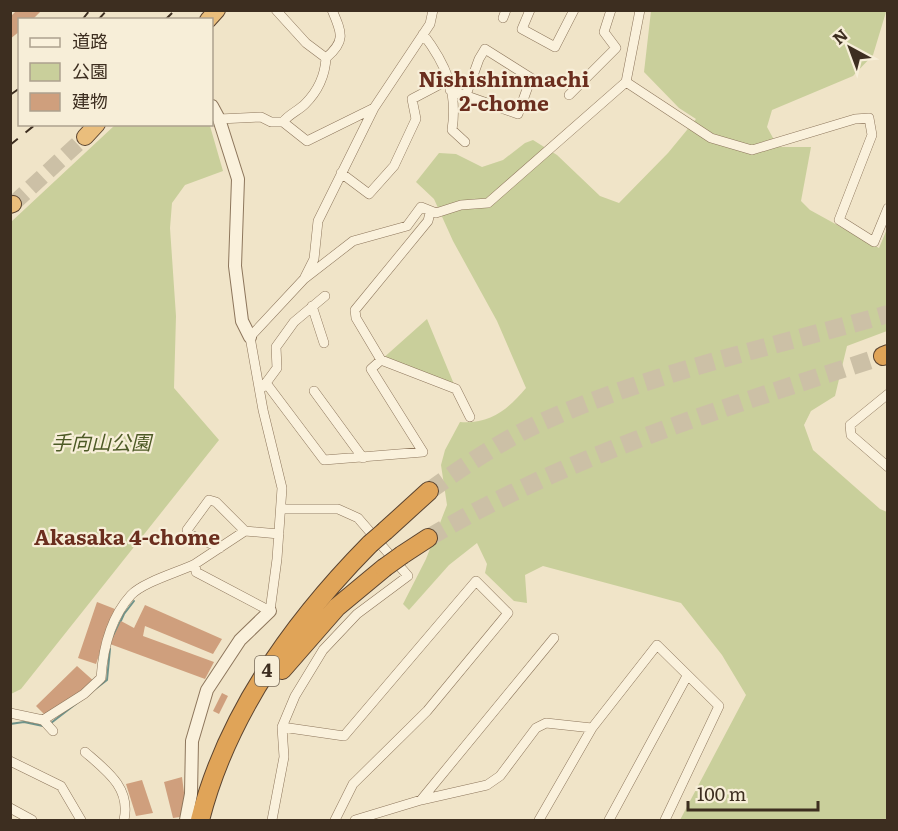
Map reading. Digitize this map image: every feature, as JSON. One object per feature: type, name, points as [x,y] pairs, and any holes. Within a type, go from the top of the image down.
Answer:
[{"type":"highway","points":[[85,137],[95,126]]},
{"type":"highway","name":"4","points":[[200,820],[206,797],[229,739],[254,691],[313,609],[370,544],[429,491]]},
{"type":"highway","name":"4","points":[[211,820],[240,741],[279,674],[318,626],[384,568],[428,538]]},
{"type":"highway","points":[[276,640],[313,609]]},
{"type":"highway","points":[[206,797],[210,758]]},
{"type":"street","points":[[276,10],[306,43],[326,58]]},
{"type":"street","points":[[326,58],[338,48],[341,31],[332,10]]},
{"type":"street","points":[[304,279],[314,260],[318,220],[374,108],[423,34],[433,10]]},
{"type":"street","points":[[530,10],[522,29],[555,47],[574,10]]},
{"type":"street","points":[[569,95],[616,48],[604,32],[611,10]]},
{"type":"street","points":[[430,213],[461,205],[488,203],[627,82],[640,10]]},
{"type":"street","points":[[423,34],[442,59],[455,108],[452,130],[465,142]]},
{"type":"street","points":[[449,85],[460,93],[518,114],[531,78],[485,50],[479,59],[466,95]]},
{"type":"street","points":[[283,122],[290,113],[304,105],[326,75],[326,58]]},
{"type":"street","points":[[627,82],[711,138],[752,150],[855,119],[868,118],[872,135],[839,220],[874,242],[888,208]]},
{"type":"street","points":[[341,173],[369,194],[394,166],[416,119],[412,99],[449,85]]},
{"type":"street","points":[[186,820],[191,794],[192,741],[207,690],[231,650],[270,611],[281,509],[281,476],[260,392],[250,337],[242,321],[235,266],[238,179],[219,119],[213,108]]},
{"type":"street","points":[[219,119],[261,117],[272,122],[283,122],[307,141],[374,108]]},
{"type":"street","points":[[250,337],[304,279],[353,241],[406,226],[422,207],[430,213]]},
{"type":"street","points":[[430,213],[428,221],[355,310],[356,318],[381,360],[456,389],[470,417]]},
{"type":"street","points":[[260,392],[277,368],[276,347],[294,322],[324,296]]},
{"type":"street","points":[[312,306],[324,343]]},
{"type":"street","points":[[266,383],[324,460],[423,452],[371,369],[381,360]]},
{"type":"street","points":[[314,391],[363,458]]},
{"type":"street","points":[[888,394],[850,425],[850,435],[888,467]]},
{"type":"street","points":[[220,548],[189,534],[187,530],[209,500],[216,502],[245,531]]},
{"type":"street","points":[[272,820],[284,757],[282,727],[295,696],[323,650],[357,614],[408,576],[358,518],[338,509],[281,509]]},
{"type":"street","points":[[43,720],[84,694],[101,678],[102,658],[112,626],[132,594],[195,564],[245,531],[279,534]]},
{"type":"street","points":[[195,564],[196,572],[270,611]]},
{"type":"street","points":[[282,727],[344,736],[476,581],[508,613],[427,711],[353,784],[335,820]]},
{"type":"street","points":[[421,800],[554,638]]},
{"type":"street","points":[[539,820],[592,728],[657,645],[719,706],[664,820]]},
{"type":"street","points":[[609,820],[687,676]]},
{"type":"street","points":[[10,713],[43,720],[52,730]]},
{"type":"street","points":[[355,820],[421,800],[487,785],[500,776],[536,728],[546,723],[592,728]]},
{"type":"street","points":[[85,752],[108,772],[122,789],[127,808],[124,820]]},
{"type":"street","points":[[10,760],[61,786],[81,820]]},
{"type":"street","points":[[10,808],[32,820]]},
{"type":"green space","points":[[651,11],[886,12],[873,55],[853,76],[772,110],[767,127],[778,147],[811,147],[801,201],[810,210],[879,248],[887,229],[887,331],[847,346],[835,396],[811,411],[804,425],[813,450],[880,509],[887,512],[887,820],[680,820],[746,695],[722,655],[681,603],[543,566],[525,575],[527,603],[514,601],[485,573],[487,564],[477,543],[449,565],[409,610],[403,604],[426,559],[447,505],[441,465],[445,450],[460,422],[481,421],[498,414],[526,388],[497,321],[453,241],[434,199],[416,182],[439,153],[456,154],[482,167],[503,160],[525,143],[533,140],[557,155],[600,196],[619,203],[668,153],[696,119],[679,108],[644,72]]},
{"type":"green space","name":"手向山公園","points":[[114,126],[210,126],[223,171],[185,185],[172,203],[170,228],[176,316],[174,388],[219,440],[21,689],[11,694],[11,222]]},
{"type":"green space","points":[[427,319],[456,389],[381,360]]},
{"type":"building","points":[[17,10],[42,10],[34,18],[18,18],[18,33],[10,39],[10,17]]},
{"type":"building","points":[[97,602],[115,609],[96,664],[78,658]]},
{"type":"building","points":[[145,605],[222,639],[213,654],[145,626],[143,636],[214,662],[205,679],[110,644],[121,621],[134,628]]},
{"type":"building","points":[[77,666],[96,683],[47,717],[36,706]]},
{"type":"building","points":[[222,693],[228,696],[219,714],[213,711]]},
{"type":"building","points":[[182,777],[187,816],[173,818],[164,782]]},
{"type":"building","points":[[142,780],[153,813],[136,816],[126,784]]},
{"type":"waterway","points":[[113,638],[124,614],[134,601]]},
{"type":"waterway","points":[[51,723],[107,680],[110,649]]},
{"type":"waterway","points":[[10,724],[24,722],[43,726]]},
{"type":"tunnel","points":[[13,204],[85,137]]},
{"type":"tunnel","points":[[429,491],[519,433],[592,401],[717,360],[888,314]]},
{"type":"tunnel","points":[[428,538],[482,508],[593,457],[708,414],[883,356]]},
{"type":"railway","points":[[84,18],[90,10]]},
{"type":"railway","points":[[100,18],[107,10]]},
{"type":"railway","points":[[167,18],[175,10]]},
{"type":"railway","points":[[10,95],[18,89]]},
{"type":"railway","points":[[10,145],[34,126]]},
{"type":"district","name":"Nishishinmachi 2-chome","points":[[504,92]]},
{"type":"district","name":"Akasaka 4-chome","points":[[127,538]]}]
